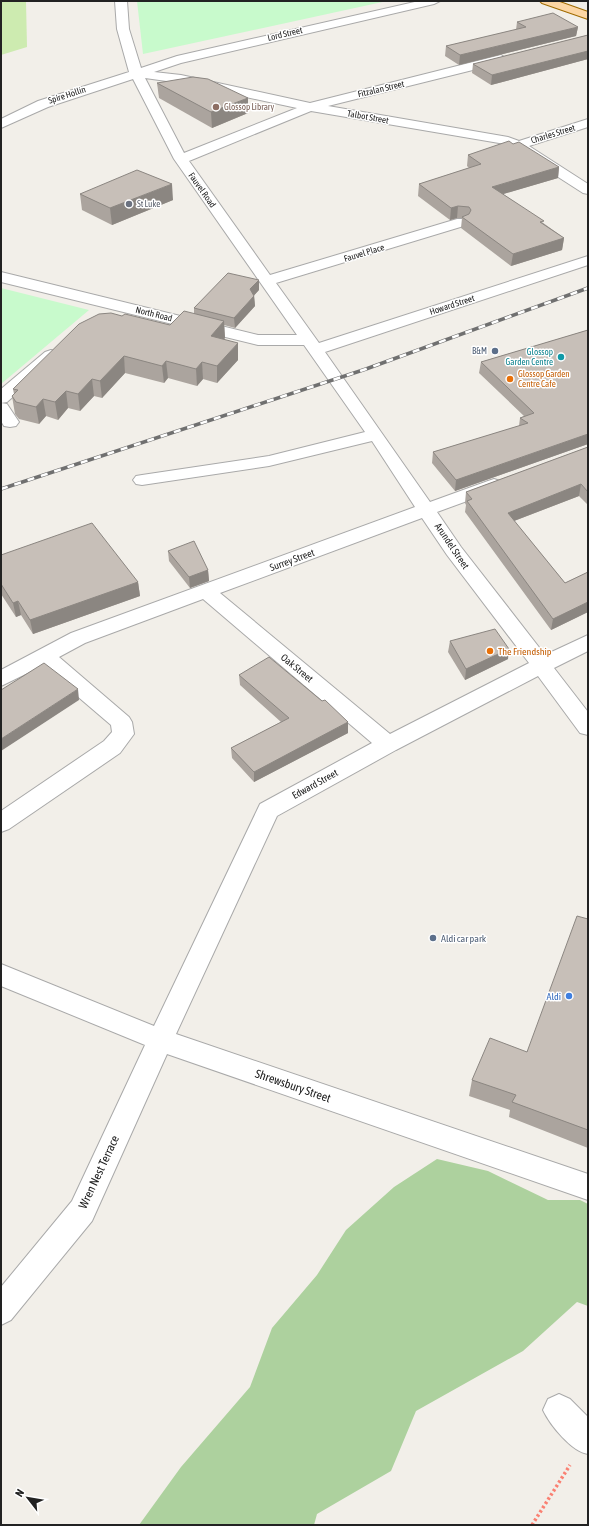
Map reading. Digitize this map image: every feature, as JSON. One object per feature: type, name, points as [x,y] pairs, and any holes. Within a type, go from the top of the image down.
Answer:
[{"type":"main road","points":[[546,1],[588,16]]},
{"type":"street","name":"Fauvel Road","points":[[121,1],[123,29],[136,73],[181,159],[315,350]]},
{"type":"street","name":"Lord Street","points":[[136,73],[177,60],[434,1]]},
{"type":"street","name":"Fitzalan Street","points":[[181,159],[310,107],[515,56]]},
{"type":"street","name":"Talbot Street","points":[[136,73],[181,79],[310,107],[508,141],[518,144],[588,190]]},
{"type":"street","name":"Spire Hollin","points":[[1,124],[42,104],[136,73]]},
{"type":"street","name":"Charles Street","points":[[518,144],[588,123]]},
{"type":"street","name":"Fauvel Place","points":[[266,281],[462,222]]},
{"type":"street","name":"Howard Street","points":[[315,350],[588,260]]},
{"type":"street","name":"North Road","points":[[1,277],[258,340],[315,350]]},
{"type":"street","points":[[94,319],[111,304]]},
{"type":"street","points":[[1,398],[64,344]]},
{"type":"street","name":"Arundel Street","points":[[315,350],[428,510],[454,551],[588,727]]},
{"type":"street","points":[[1,408],[10,422]]},
{"type":"street","points":[[142,480],[269,461],[376,436]]},
{"type":"street","name":"Surrey Street","points":[[1,679],[78,638],[508,480]]},
{"type":"street","name":"Oak Street","points":[[206,591],[388,744]]},
{"type":"street","name":"Edward Street","points":[[160,1040],[268,810],[388,744],[588,642]]},
{"type":"street","points":[[1,823],[112,747],[123,734],[121,722],[44,656]]},
{"type":"street","name":"Shrewsbury Street","points":[[1,975],[160,1040],[588,1187]]},
{"type":"street","name":"Wren Nest Terrace","points":[[1,1310],[82,1211],[160,1040]]},
{"type":"street","points":[[559,1410],[587,1438]]},
{"type":"path","points":[[532,1525],[587,1438]]},
{"type":"green space","points":[[1,1],[26,1],[27,47],[1,55]]},
{"type":"green space","points":[[137,1],[387,1],[143,54]]},
{"type":"green space","points":[[1,288],[89,310],[1,384]]},
{"type":"green space","points":[[437,1159],[488,1171],[548,1200],[580,1200],[588,1204],[588,1306],[577,1302],[523,1351],[416,1411],[391,1471],[317,1514],[314,1525],[139,1525],[181,1467],[250,1387],[272,1328],[317,1275],[346,1230],[394,1187]]},
{"type":"building","points":[[553,13],[578,27],[460,55],[446,46],[526,27],[517,22]]},
{"type":"building","points":[[588,35],[588,51],[492,75],[473,64]]},
{"type":"building","points":[[193,77],[208,79],[248,98],[211,112],[157,83]]},
{"type":"building","points":[[509,141],[513,144],[519,142],[559,167],[492,187],[544,221],[540,222],[564,238],[513,254],[462,217],[469,214],[471,210],[469,207],[458,206],[451,208],[419,184],[481,164],[468,155]]},
{"type":"building","points":[[137,170],[172,184],[110,208],[80,194]]},
{"type":"building","points":[[228,273],[259,280],[250,289],[254,296],[234,318],[194,308]]},
{"type":"building","points":[[184,311],[224,321],[211,336],[238,343],[217,366],[202,362],[196,369],[166,361],[162,366],[124,356],[100,381],[92,379],[78,394],[66,391],[55,402],[43,399],[36,407],[16,402],[12,396],[18,390],[13,389],[79,324],[99,314],[111,313],[122,316],[125,314],[170,325]]},
{"type":"building","points":[[588,330],[588,434],[456,480],[433,452],[528,423],[520,418],[534,413],[481,362]]},
{"type":"building","points":[[588,447],[588,492],[581,484],[508,513],[565,583],[588,572],[588,602],[553,619],[467,501],[472,499],[466,492]]},
{"type":"building","points":[[92,523],[138,582],[30,620],[18,601],[13,603],[1,584],[1,555]]},
{"type":"building","points":[[194,541],[208,570],[189,577],[168,551]]},
{"type":"building","points":[[495,629],[509,649],[466,669],[450,641]]},
{"type":"building","points":[[269,657],[322,701],[325,700],[348,722],[254,772],[231,748],[289,718],[239,675]]},
{"type":"building","points":[[44,663],[78,689],[1,739],[1,690]]},
{"type":"building","name":"Aldi","points":[[577,916],[588,919],[588,1130],[512,1102],[516,1095],[472,1080],[490,1038],[527,1052]]},
{"type":"railway","points":[[1,489],[366,369],[588,288]]},
{"type":"place","name":"Glossop Library","points":[[216,107]]},
{"type":"place","name":"St Luke","points":[[129,204]]},
{"type":"place","name":"B&M","points":[[495,351]]},
{"type":"place","name":"Glossop Garden Centre","points":[[561,357]]},
{"type":"place","name":"Glossop Garden Centre Cafe","points":[[510,379]]},
{"type":"place","name":"The Friendship","points":[[490,651]]},
{"type":"place","name":"Aldi car park","points":[[433,938]]},
{"type":"place","name":"Aldi","points":[[569,996]]}]
